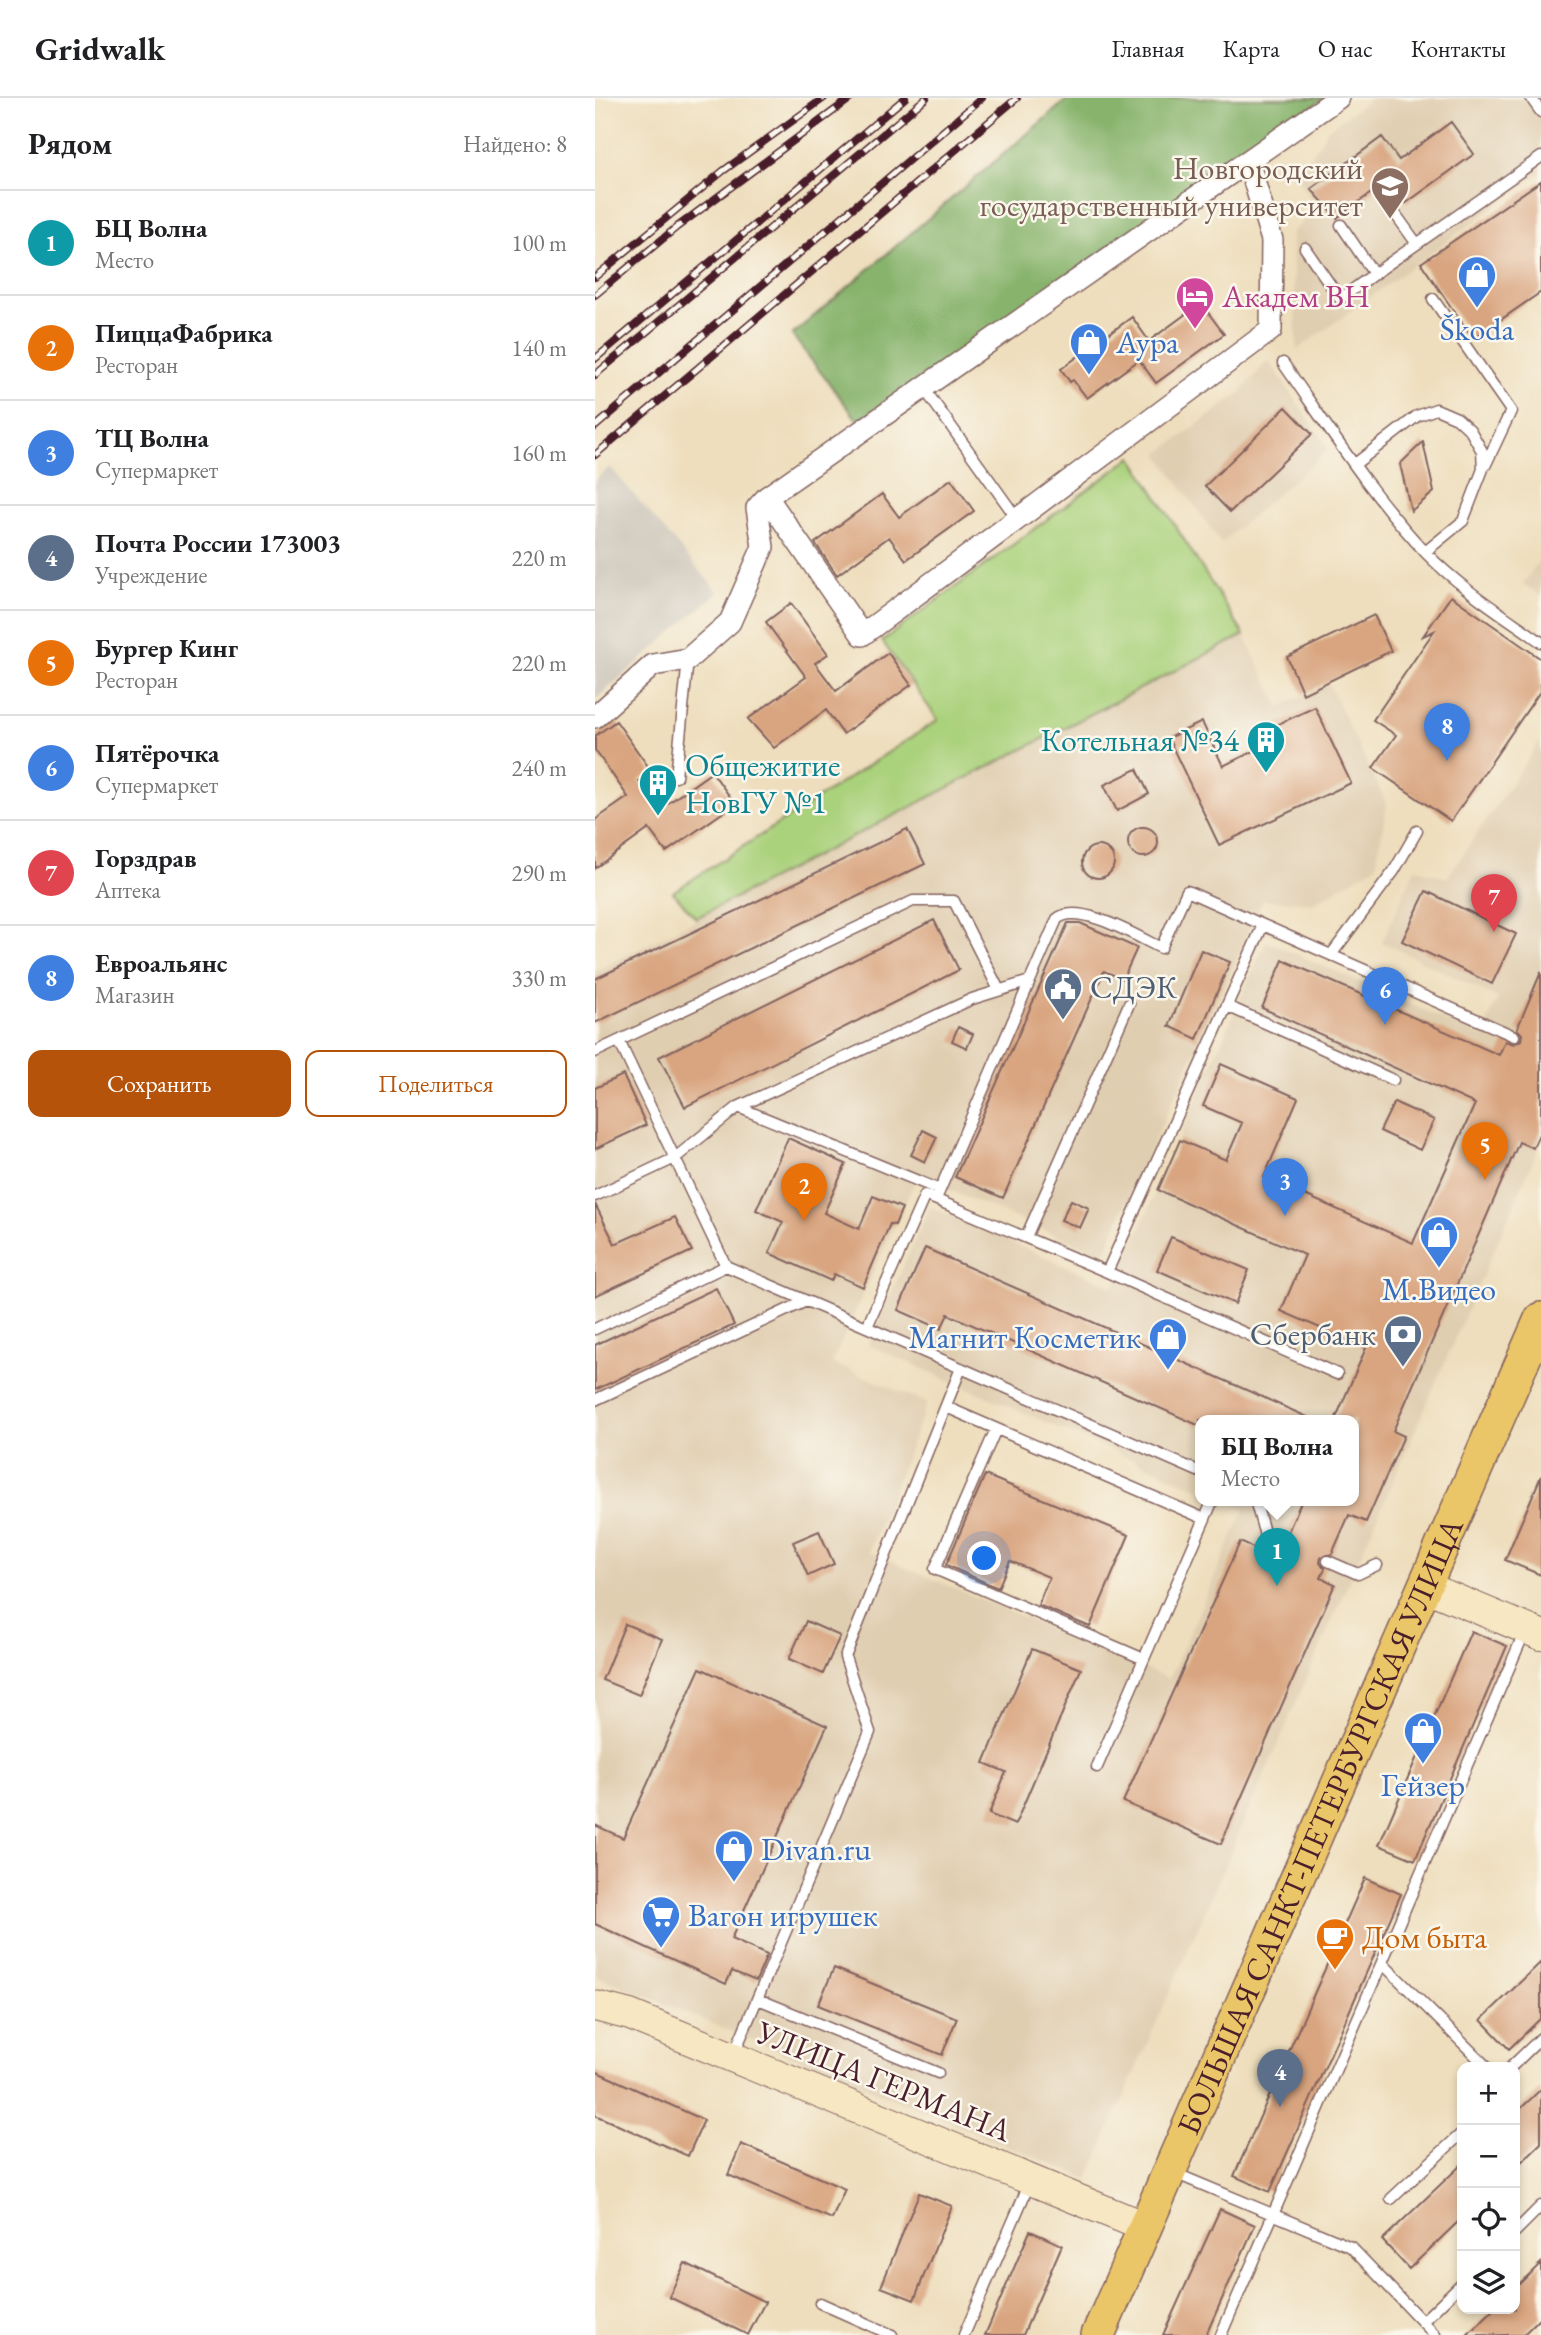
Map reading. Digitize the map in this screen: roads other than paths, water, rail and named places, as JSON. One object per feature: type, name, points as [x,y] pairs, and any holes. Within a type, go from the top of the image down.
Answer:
[{"type":"main road","name":"БОЛЬШАЯ САНКТ-ПЕТЕРБУРГСКАЯ УЛИЦА","points":[[1098,2335],[1541,1319]]},
{"type":"main road","points":[[1424,1586],[1534,1632]]},
{"type":"main road","name":"УЛИЦА ГЕРМАНА","points":[[595,2006],[630,2015],[733,2056],[1145,2227]]},
{"type":"street","points":[[595,717],[653,666],[688,659],[730,622],[764,547],[757,508],[767,497],[1338,98]]},
{"type":"street","points":[[767,497],[862,635],[1271,330],[1272,240],[1248,160]]},
{"type":"lane","points":[[1531,98],[1541,112]]},
{"type":"lane","points":[[1305,248],[1340,299],[1541,157]]},
{"type":"lane","points":[[1381,194],[1417,244]]},
{"type":"lane","points":[[1341,225],[1374,274]]},
{"type":"lane","points":[[1425,552],[1463,521],[1483,469],[1511,411],[1433,299]]},
{"type":"lane","points":[[1283,363],[1355,464],[1425,552],[1455,580],[1541,642]]},
{"type":"lane","points":[[923,387],[1018,520]]},
{"type":"lane","points":[[1355,464],[1417,416],[1436,409],[1457,418],[1470,430],[1482,452],[1483,469]]},
{"type":"lane","points":[[676,776],[688,659]]},
{"type":"lane","points":[[1331,956],[1394,871],[1417,831]]},
{"type":"lane","points":[[938,1195],[1057,919],[1067,913],[1080,913],[1161,948],[1187,891],[1514,1037]]},
{"type":"lane","points":[[595,1052],[913,901],[954,901],[999,990]]},
{"type":"lane","points":[[1107,1272],[1263,925]]},
{"type":"lane","points":[[595,1196],[675,1158],[738,1107],[972,999],[1030,981]]},
{"type":"lane","points":[[1026,1237],[1129,1004]]},
{"type":"lane","points":[[1227,1006],[1393,1080]]},
{"type":"lane","points":[[619,1041],[726,1266],[1195,1470]]},
{"type":"lane","points":[[738,1107],[1337,1374]]},
{"type":"lane","points":[[867,1327],[925,1195],[938,1195]]},
{"type":"lane","points":[[595,1329],[726,1266]]},
{"type":"lane","points":[[595,1400],[806,1301]]},
{"type":"lane","points":[[733,2056],[870,1732],[845,1657],[961,1368]]},
{"type":"lane","points":[[946,1407],[1205,1519]]},
{"type":"lane","points":[[996,1429],[935,1569],[1144,1659]]},
{"type":"lane","points":[[1097,1767],[1210,1506]]},
{"type":"lane","points":[[1257,1506],[1264,1532],[1283,1541]]},
{"type":"lane","points":[[1328,1561],[1358,1574],[1377,1565]]},
{"type":"lane","points":[[1221,2335],[1382,1963],[1534,1632]]},
{"type":"lane","points":[[1382,1963],[1482,2062]]},
{"type":"lane","points":[[758,1999],[938,2073]]},
{"type":"lane","points":[[1516,2062],[1541,2038]]},
{"type":"lane","points":[[1391,2199],[1457,2138]]},
{"type":"lane","points":[[1169,2171],[1351,2247],[1435,2335]]},
{"type":"lane","points":[[964,2335],[1031,2180]]},
{"type":"lane","points":[[1520,2227],[1541,2206]]},
{"type":"lane","points":[[1422,2322],[1457,2288]]},
{"type":"lane","points":[[820,2303],[892,2335]]},
{"type":"railway","points":[[595,277],[723,171],[824,98]]},
{"type":"railway","points":[[595,295],[677,227],[851,98]]},
{"type":"railway","points":[[595,359],[905,98]]},
{"type":"railway","points":[[595,375],[926,98]]},
{"type":"railway","points":[[595,427],[982,98]]},
{"type":"railway","points":[[595,455],[1017,98]]},
{"type":"place","name":"Новгородский государственный университет","points":[[1390,220]]},
{"type":"place","name":"Škoda","points":[[1477,309]]},
{"type":"place","name":"Академ ВН","points":[[1195,330]]},
{"type":"place","name":"Аура","points":[[1089,376]]},
{"type":"place","name":"Евроальянс","points":[[1447,761]]},
{"type":"place","name":"Котельная №34","points":[[1266,774]]},
{"type":"place","name":"Общежитие НовГУ №1","points":[[658,817]]},
{"type":"place","name":"Горздрав","points":[[1494,932]]},
{"type":"place","name":"СДЭК","points":[[1063,1021]]},
{"type":"place","name":"Пятёрочка","points":[[1385,1025]]},
{"type":"place","name":"Бургер Кинг","points":[[1485,1180]]},
{"type":"place","name":"ТЦ Волна","points":[[1285,1216]]},
{"type":"place","name":"ПиццаФабрика","points":[[804,1221]]},
{"type":"place","name":"М.Видео","points":[[1439,1269]]},
{"type":"place","name":"Сбербанк","points":[[1403,1368]]},
{"type":"place","name":"Магнит Косметик","points":[[1168,1371]]},
{"type":"place","name":"БЦ Волна","points":[[1277,1586]]},
{"type":"place","name":"Гейзер","points":[[1423,1765]]},
{"type":"place","name":"Divan.ru","points":[[734,1883]]},
{"type":"place","name":"Вагон игрушек","points":[[661,1949]]},
{"type":"place","name":"Дом быта","points":[[1335,1971]]},
{"type":"place","name":"Почта России 173003","points":[[1280,2107]]}]
